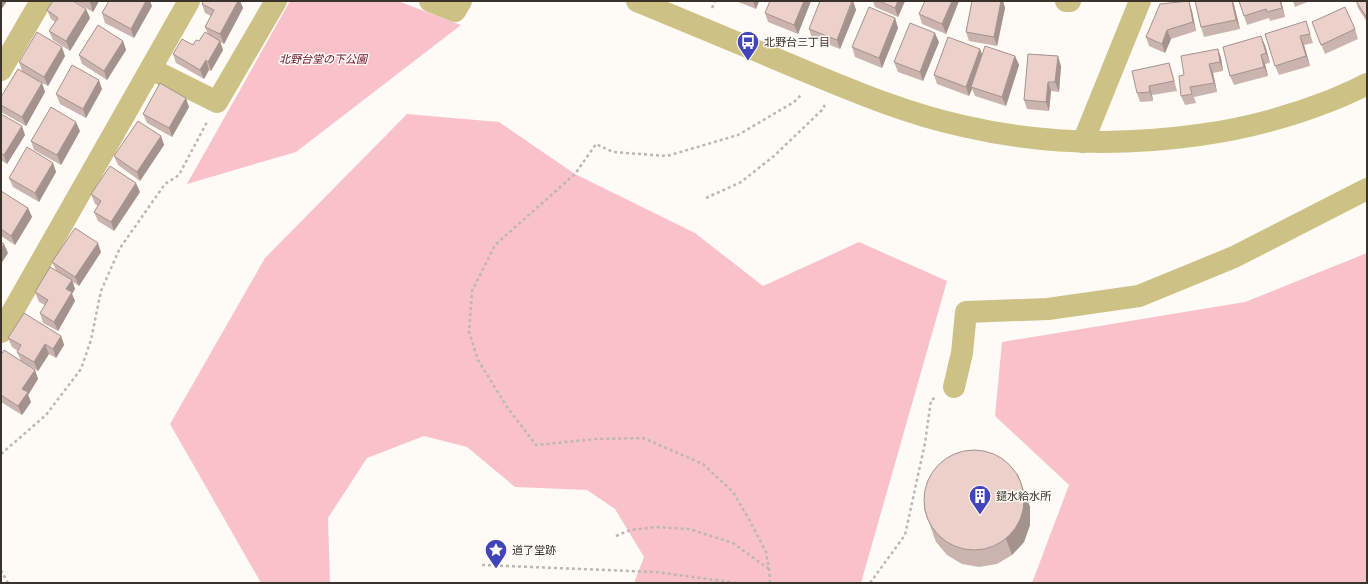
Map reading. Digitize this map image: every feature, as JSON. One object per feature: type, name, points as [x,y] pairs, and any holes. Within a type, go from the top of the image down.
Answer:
[{"type":"street","points":[[1,70],[41,1]]},
{"type":"street","points":[[1,332],[189,1]]},
{"type":"street","points":[[151,69],[217,102],[276,1]]},
{"type":"street","points":[[430,1],[455,11],[461,1]]},
{"type":"street","points":[[637,1],[839,85],[912,113],[963,126],[1019,137],[1083,142],[1123,141],[1170,139],[1231,131],[1303,112],[1367,84]]},
{"type":"street","points":[[1083,142],[1140,1]]},
{"type":"street","points":[[954,386],[962,354],[966,312],[1048,310],[1139,296],[1234,257],[1367,189]]},
{"type":"path","points":[[770,583],[766,552],[750,521],[733,492],[703,464],[643,438],[595,439],[536,445],[506,407],[478,360],[469,332],[472,291],[495,245],[575,174],[596,144],[613,152],[667,156],[738,135],[794,102],[818,76]]},
{"type":"path","points":[[706,198],[741,182],[774,156],[822,110],[839,85]]},
{"type":"path","points":[[1,454],[46,415],[81,369],[91,340],[101,291],[120,248],[165,184],[179,175],[210,117]]},
{"type":"path","points":[[870,583],[905,535],[925,443],[931,400],[954,386]]},
{"type":"path","points":[[616,536],[630,530],[656,527],[689,529],[733,543],[769,569]]},
{"type":"path","points":[[482,565],[656,572],[737,583]]},
{"type":"path","points":[[1,570],[8,583]]},
{"type":"green space","name":"北野台堂の下公園","points":[[290,1],[398,1],[461,25],[296,152],[187,184]]},
{"type":"green space","points":[[407,114],[499,122],[575,174],[695,233],[763,286],[859,242],[947,281],[861,583],[634,583],[644,557],[615,509],[587,490],[515,487],[467,447],[424,436],[367,458],[328,518],[330,583],[261,583],[170,424],[265,258]]},
{"type":"green space","points":[[1367,253],[1367,583],[1032,583],[1069,485],[995,416],[1002,342],[1245,302]]},
{"type":"building","points":[[53,1],[73,1],[86,9],[66,41],[49,31],[58,18],[47,10]]},
{"type":"building","points":[[109,1],[146,1],[131,29],[102,13]]},
{"type":"building","points":[[203,1],[238,1],[220,34],[205,27],[214,10],[202,4]]},
{"type":"building","points":[[770,1],[804,1],[794,25],[765,13]]},
{"type":"building","points":[[820,1],[852,1],[837,40],[809,29]]},
{"type":"building","points":[[879,1],[898,1],[895,8]]},
{"type":"building","points":[[925,1],[952,1],[942,24],[919,14]]},
{"type":"building","points":[[972,1],[1001,1],[994,37],[966,32]]},
{"type":"building","points":[[1189,1],[1193,22],[1167,30],[1162,44],[1146,37],[1160,4]]},
{"type":"building","points":[[1195,1],[1232,1],[1236,20],[1201,27]]},
{"type":"building","points":[[1239,1],[1280,1],[1282,8],[1267,12],[1266,9],[1244,16]]},
{"type":"building","points":[[1356,1],[1367,1],[1367,18]]},
{"type":"building","points":[[869,7],[895,18],[879,58],[852,47]]},
{"type":"building","points":[[1345,7],[1355,29],[1321,45],[1312,22]]},
{"type":"building","points":[[1306,21],[1310,34],[1300,36],[1306,56],[1275,66],[1265,34]]},
{"type":"building","points":[[910,23],[935,33],[920,72],[894,62]]},
{"type":"building","points":[[98,25],[123,41],[104,71],[79,55]]},
{"type":"building","points":[[37,32],[62,47],[44,77],[19,62]]},
{"type":"building","points":[[205,32],[220,41],[208,62],[206,60],[200,70],[173,54],[182,39],[193,45],[196,40],[199,41]]},
{"type":"building","points":[[1261,36],[1266,53],[1261,55],[1264,67],[1230,76],[1223,47]]},
{"type":"building","points":[[948,37],[980,49],[966,87],[934,75]]},
{"type":"building","points":[[985,46],[1015,56],[1002,97],[971,87]]},
{"type":"building","points":[[1218,49],[1220,62],[1209,64],[1214,83],[1190,87],[1192,94],[1181,96],[1179,76],[1184,75],[1181,56]]},
{"type":"building","points":[[1028,54],[1058,56],[1055,82],[1048,82],[1046,102],[1024,100]]},
{"type":"building","points":[[1169,63],[1174,81],[1149,86],[1150,92],[1137,93],[1132,71]]},
{"type":"building","points":[[72,65],[99,80],[83,109],[56,94]]},
{"type":"building","points":[[18,69],[42,83],[22,117],[1,105],[1,97]]},
{"type":"building","points":[[160,83],[186,98],[169,128],[143,114]]},
{"type":"building","points":[[51,107],[76,122],[57,155],[31,141]]},
{"type":"building","points":[[1,114],[22,126],[4,155],[1,153]]},
{"type":"building","points":[[138,121],[161,136],[137,172],[114,156]]},
{"type":"building","points":[[27,147],[53,163],[35,193],[9,178]]},
{"type":"building","points":[[110,166],[136,183],[111,222],[94,212],[101,201],[91,194]]},
{"type":"building","points":[[1,191],[28,208],[11,236],[1,229]]},
{"type":"building","points":[[75,228],[98,243],[75,277],[52,262]]},
{"type":"building","points":[[1,242],[4,244],[1,249]]},
{"type":"building","points":[[50,267],[72,280],[66,289],[72,292],[54,322],[40,313],[48,300],[35,292]]},
{"type":"building","points":[[24,313],[61,336],[53,349],[45,344],[34,362],[17,352],[21,345],[8,338]]},
{"type":"building","points":[[4,350],[35,370],[22,389],[28,392],[18,406],[1,395],[1,355]]},
{"type":"building","name":"鑓水給水所","points":[[974,450],[993,453],[1010,464],[1021,481],[1024,500],[1021,519],[1010,536],[993,547],[974,550],[955,547],[938,536],[927,519],[924,500],[927,481],[938,464],[955,453]]},
{"type":"place","name":"北野台三丁目","points":[[748,62]]},
{"type":"place","name":"鑓水給水所","points":[[980,516]]},
{"type":"place","name":"道了堂跡","points":[[496,570]]}]
